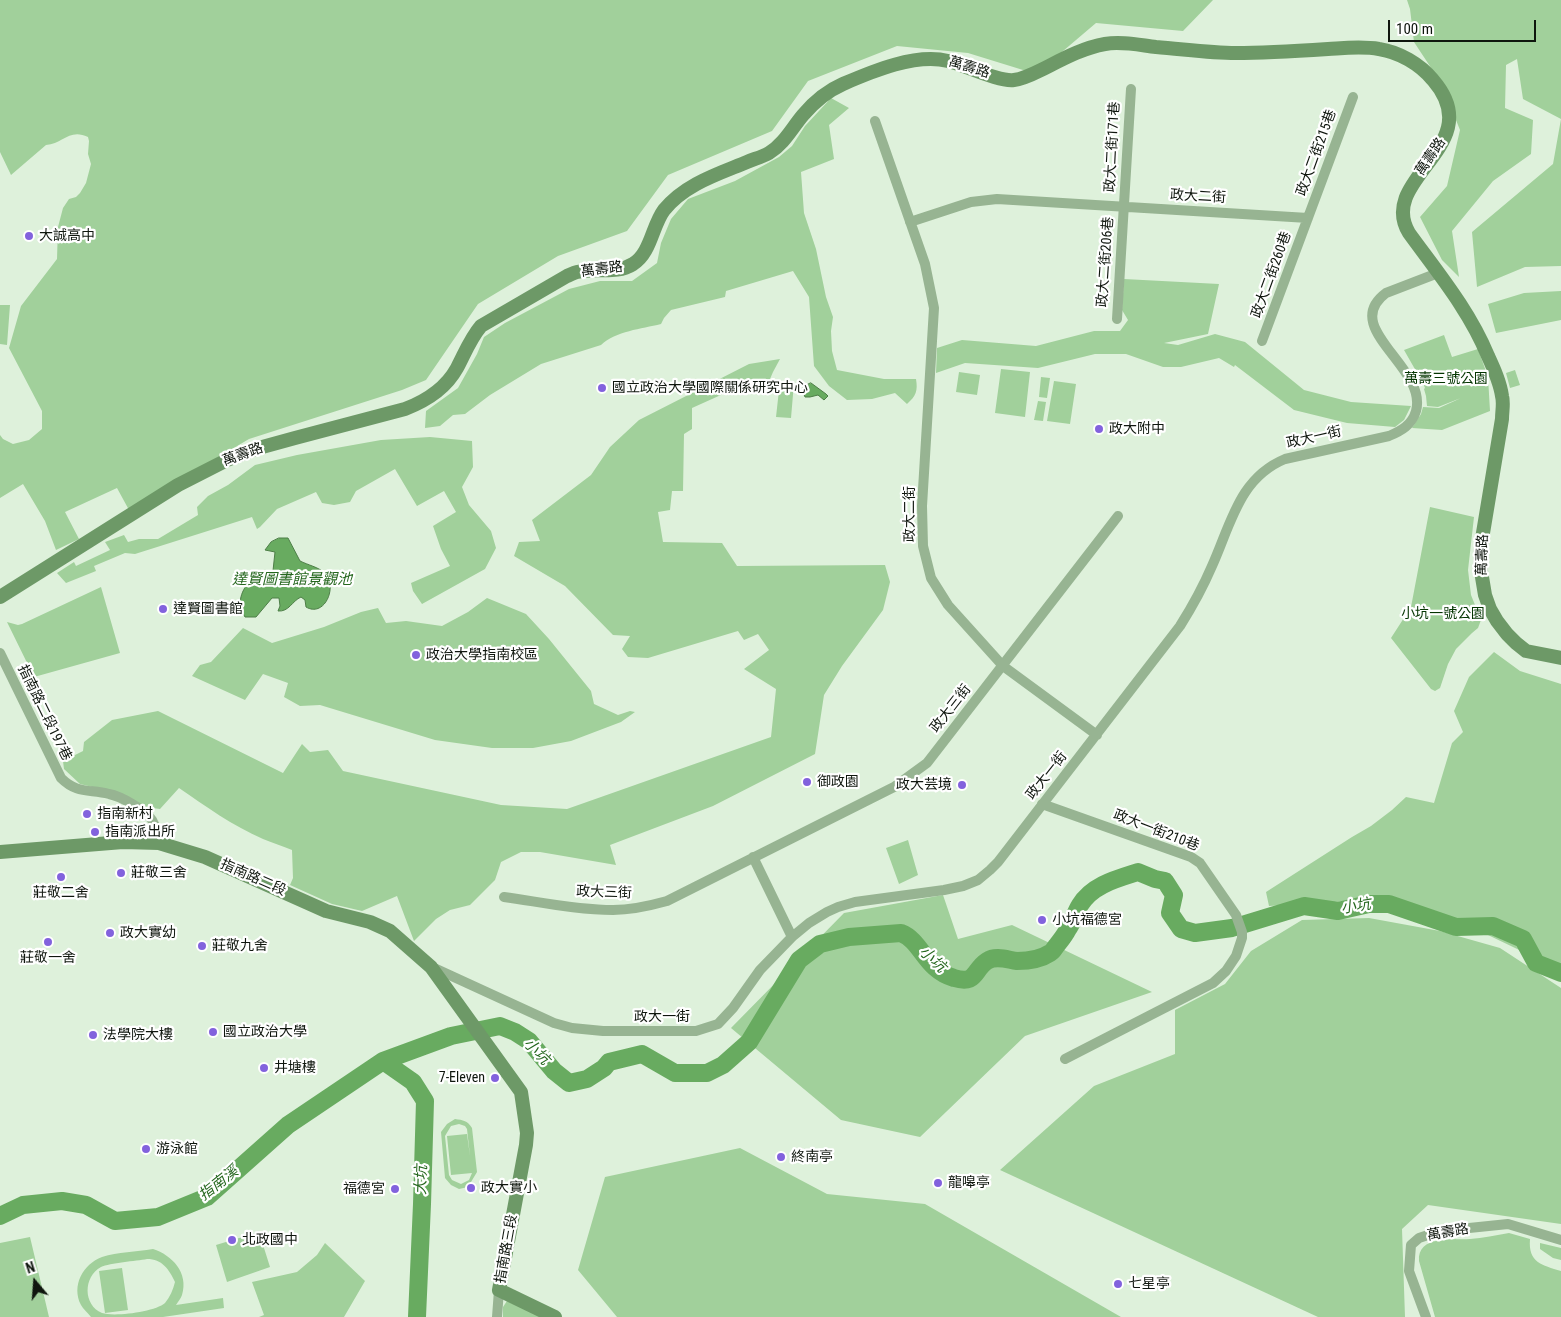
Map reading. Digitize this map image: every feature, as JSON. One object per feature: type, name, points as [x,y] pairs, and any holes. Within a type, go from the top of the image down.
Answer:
[{"type":"street","name":"萬壽路","points":[[0,597],[178,485],[227,460],[255,449],[419,404],[446,384],[456,370],[473,336],[481,326],[566,276],[578,272],[627,268],[637,262],[643,254],[663,211],[682,194],[704,180],[769,153],[784,141],[802,116],[822,95],[840,85],[902,63],[918,60],[940,60],[1005,80],[1015,80],[1091,48],[1117,43],[1208,52],[1364,48],[1381,49],[1397,54],[1416,64],[1434,80],[1445,98],[1450,114],[1450,123],[1444,140],[1411,187],[1406,198],[1403,214],[1404,222],[1409,233],[1472,321],[1495,370],[1503,398],[1502,419],[1481,545],[1480,565],[1484,595],[1497,621],[1516,643],[1526,651],[1561,658]]},
{"type":"street","name":"政大二街171巷","points":[[1124,207],[1131,89]]},
{"type":"street","name":"政大二街215巷","points":[[1308,218],[1353,97]]},
{"type":"street","name":"政大二街","points":[[875,121],[925,264],[934,308],[922,506],[923,546],[931,578],[948,605],[1003,666],[1097,735]]},
{"type":"street","name":"政大二街","points":[[910,222],[982,200],[1308,218]]},
{"type":"street","name":"政大二街206巷","points":[[1117,320],[1124,207]]},
{"type":"street","name":"政大二街260巷","points":[[1262,341],[1308,218]]},
{"type":"street","name":"政大一街","points":[[431,967],[554,1022],[572,1028],[603,1031],[696,1031],[718,1024],[760,970],[792,937],[809,923],[838,906],[950,889],[978,880],[990,870],[1180,626],[1192,607],[1212,566],[1243,495],[1259,475],[1271,466],[1291,457],[1388,436],[1408,425],[1417,405],[1416,392],[1409,376],[1376,333],[1373,323],[1373,310],[1380,298],[1386,293],[1438,273]]},
{"type":"street","name":"政大三街","points":[[504,897],[589,909],[614,910],[640,908],[666,902],[894,788],[927,763],[1118,516]]},
{"type":"street","name":"指南路二段197巷","points":[[0,653],[61,778],[81,791],[111,794],[143,811],[151,818],[160,843]]},
{"type":"street","name":"政大一街210巷","points":[[1042,804],[1191,856],[1200,863],[1236,915],[1242,932],[1236,956],[1226,971],[1213,984],[1066,1059]]},
{"type":"street","name":"指南路二段","points":[[0,852],[123,842],[160,843],[206,857],[326,911],[377,924],[400,939],[431,967],[464,1014]]},
{"type":"street","points":[[753,857],[792,937]]},
{"type":"street","name":"指南路三段","points":[[464,1014],[521,1092],[527,1133],[499,1290],[555,1317]]},
{"type":"street","name":"萬壽路","points":[[1426,1317],[1409,1271],[1410,1245],[1419,1238],[1440,1232],[1508,1224],[1561,1240]]},
{"type":"street","points":[[497,1317],[499,1290]]},
{"type":"green space","points":[[0,0],[1213,0],[1183,31],[1096,23],[1036,74],[968,53],[897,46],[808,81],[772,131],[668,175],[627,231],[558,256],[478,304],[426,380],[402,390],[249,439],[129,510],[117,488],[65,512],[79,539],[56,550],[45,521],[23,484],[0,498],[0,435],[3,439],[13,444],[29,440],[42,429],[42,411],[9,348],[21,306],[57,259],[58,227],[63,208],[69,199],[76,197],[80,193],[86,183],[91,164],[88,154],[89,141],[88,137],[76,134],[46,145],[11,175],[0,152]]},
{"type":"green space","points":[[1407,0],[1561,0],[1561,119],[1523,99],[1517,59],[1506,65],[1505,108],[1533,120],[1531,154],[1493,181],[1452,231],[1459,277],[1442,260],[1420,217],[1447,186],[1460,130],[1441,83],[1414,42]]},
{"type":"green space","points":[[831,98],[849,108],[829,125],[834,159],[801,172],[804,213],[816,249],[826,297],[833,317],[831,331],[832,351],[837,370],[884,379],[916,379],[916,393],[907,404],[895,393],[872,399],[847,400],[829,386],[814,366],[809,297],[793,271],[726,291],[725,297],[671,310],[661,324],[621,334],[601,345],[541,364],[490,395],[465,414],[453,415],[440,426],[425,428],[426,411],[458,388],[484,337],[505,323],[569,289],[600,281],[632,281],[657,263],[661,243],[671,219],[688,199],[735,181],[779,157],[792,146],[805,126]]},
{"type":"green space","points":[[1561,119],[1561,266],[1525,267],[1477,287],[1472,232],[1553,164]]},
{"type":"green space","points":[[1124,279],[1219,284],[1208,334],[1164,343],[1178,345],[1215,334],[1245,342],[1304,390],[1351,402],[1411,406],[1404,420],[1395,427],[1347,423],[1294,410],[1235,365],[1234,367],[1219,358],[1181,367],[1163,367],[1126,354],[1095,354],[1038,368],[965,363],[936,373],[937,348],[962,340],[1036,346],[1094,331],[1120,331],[1128,320],[1122,310]]},
{"type":"green space","points":[[1561,291],[1561,320],[1496,333],[1488,304],[1524,293]]},
{"type":"green space","points":[[0,305],[10,305],[7,345],[0,344]]},
{"type":"green space","name":"萬壽三號公園","points":[[1444,335],[1452,357],[1478,349],[1488,377],[1490,411],[1442,430],[1412,428],[1423,407],[1439,408],[1461,398],[1438,407],[1427,406],[1425,388],[1421,378],[1404,350]]},
{"type":"green space","points":[[780,359],[770,379],[752,381],[692,408],[692,429],[684,434],[683,491],[672,491],[670,510],[658,512],[663,542],[722,543],[737,566],[885,565],[890,582],[883,610],[842,666],[824,695],[815,754],[713,806],[610,845],[616,865],[540,852],[521,852],[501,862],[495,880],[470,905],[450,910],[436,919],[414,941],[397,896],[362,911],[332,904],[290,885],[293,878],[292,850],[241,828],[179,788],[160,809],[145,807],[117,793],[80,784],[64,769],[63,761],[83,751],[84,742],[112,720],[158,711],[283,773],[302,744],[310,752],[328,750],[343,771],[501,805],[567,809],[771,737],[776,689],[744,669],[769,650],[758,634],[744,640],[738,631],[648,658],[628,657],[622,649],[630,636],[613,635],[565,586],[514,556],[519,542],[540,541],[532,520],[591,475],[610,447],[639,420],[749,364]]},
{"type":"green space","points":[[1001,369],[1030,372],[1025,417],[995,413]]},
{"type":"green space","points":[[1515,370],[1520,385],[1510,388],[1506,373]]},
{"type":"green space","points":[[959,372],[980,375],[977,395],[956,392]]},
{"type":"green space","points":[[1041,377],[1050,378],[1047,398],[1039,397]]},
{"type":"green space","points":[[780,381],[794,383],[791,418],[776,417]]},
{"type":"green space","points":[[1054,381],[1076,384],[1070,424],[1047,421]]},
{"type":"green space","points":[[1038,401],[1046,402],[1043,421],[1034,420]]},
{"type":"green space","points":[[430,437],[472,441],[473,467],[462,487],[469,505],[491,531],[496,548],[485,569],[422,604],[413,591],[411,583],[450,566],[441,549],[433,526],[456,512],[444,491],[417,506],[395,469],[356,491],[350,502],[334,505],[322,503],[316,492],[277,509],[257,529],[252,517],[135,554],[125,553],[94,566],[96,571],[66,583],[57,573],[74,562],[76,566],[110,550],[105,542],[124,535],[128,542],[139,539],[158,539],[198,515],[197,507],[208,496],[228,485],[255,465],[297,455],[381,440]]},
{"type":"green space","name":"小坑一號公園","points":[[1430,507],[1474,517],[1468,570],[1471,595],[1481,620],[1478,628],[1456,649],[1448,664],[1440,688],[1435,691],[1431,689],[1391,638],[1411,607]]},
{"type":"green space","points":[[101,587],[120,653],[34,677],[7,622],[18,625],[22,624]]},
{"type":"green space","points":[[487,598],[526,614],[591,691],[594,704],[618,715],[630,711],[635,712],[621,722],[571,741],[533,748],[492,748],[435,740],[320,705],[300,706],[284,697],[288,683],[263,674],[245,700],[192,676],[200,665],[211,662],[243,628],[272,643],[324,627],[361,612],[378,608],[386,623],[406,621],[442,626],[468,612]]},
{"type":"green space","points":[[1494,652],[1520,671],[1561,684],[1561,970],[1465,924],[1383,899],[1269,906],[1266,892],[1371,826],[1406,797],[1434,803],[1452,743],[1463,732],[1454,711],[1469,677]]},
{"type":"green space","points":[[908,840],[918,875],[899,884],[886,848]]},
{"type":"green space","points":[[943,895],[958,939],[1012,925],[1152,992],[1025,1036],[920,1137],[841,1120],[731,1028],[844,913]]},
{"type":"green space","points":[[1369,918],[1440,931],[1500,948],[1561,988],[1561,1224],[1428,1205],[1402,1229],[1405,1317],[1318,1317],[1000,1170],[1094,1086],[1175,1054],[1175,1010],[1225,984],[1251,951],[1302,920]]},
{"type":"green space","points":[[458,1119],[467,1122],[472,1128],[477,1172],[468,1187],[459,1189],[451,1185],[445,1178],[441,1132],[447,1124]],"holes":[[[459,1124],[467,1129],[470,1156],[467,1134],[447,1136],[451,1175],[472,1173],[469,1180],[461,1184],[452,1180],[449,1175],[445,1136],[451,1126]]]},
{"type":"green space","points":[[740,1148],[827,1194],[925,1204],[1121,1317],[617,1317],[578,1270],[605,1177]]},
{"type":"green space","points":[[259,1232],[270,1267],[227,1282],[216,1245]]},
{"type":"green space","points":[[1509,1233],[1530,1239],[1531,1253],[1534,1258],[1542,1265],[1561,1271],[1561,1317],[1435,1317],[1419,1261],[1420,1253],[1424,1247],[1437,1241],[1475,1239]]},
{"type":"green space","points":[[30,1237],[49,1317],[0,1317],[0,1243]]},
{"type":"green space","points":[[325,1243],[365,1281],[344,1317],[259,1317],[264,1315],[252,1282],[297,1272],[317,1255]]},
{"type":"green space","points":[[1540,1243],[1561,1248],[1561,1260],[1553,1258],[1540,1249]]},
{"type":"green space","points":[[153,1249],[172,1260],[181,1272],[184,1287],[182,1296],[176,1305],[223,1298],[224,1308],[163,1317],[91,1317],[78,1298],[78,1283],[84,1270],[95,1260],[102,1257]],"holes":[[[152,1259],[161,1263],[175,1282],[165,1303],[153,1309],[116,1314],[102,1313],[91,1304],[88,1284],[91,1277],[101,1267],[110,1264]]]},
{"type":"green space","points":[[122,1268],[128,1310],[105,1313],[99,1271]]},
{"type":"green space","points":[[507,1301],[542,1317],[503,1317],[503,1307]]},
{"type":"water","points":[[811,383],[828,396],[824,400],[818,395],[805,397],[803,387]]},
{"type":"water","name":"達賢圖書館景觀池","points":[[279,538],[288,538],[300,561],[325,573],[330,585],[328,599],[324,605],[313,609],[306,607],[305,600],[301,597],[285,610],[278,611],[280,606],[279,598],[272,598],[256,617],[245,617],[240,601],[245,587],[252,578],[272,580],[275,552],[265,550],[271,542]]},
{"type":"waterway","name":"小坑","points":[[0,1216],[23,1205],[62,1201],[86,1205],[115,1221],[158,1217],[207,1197],[288,1125],[383,1061],[451,1036],[500,1026],[515,1032],[529,1041],[554,1071],[569,1083],[587,1079],[604,1068],[609,1062],[642,1054],[675,1073],[707,1073],[723,1065],[749,1042],[799,960],[820,944],[849,937],[901,933],[914,942],[936,969],[954,978],[967,980],[974,976],[991,959],[1026,961],[1039,958],[1053,951],[1066,933],[1080,905],[1091,892],[1121,877],[1138,872],[1165,881],[1174,895],[1170,913],[1181,929],[1195,933],[1232,928],[1304,906],[1338,911],[1369,904],[1389,904],[1456,927],[1493,926],[1523,939],[1536,963],[1561,973]]},
{"type":"waterway","name":"大坑","points":[[383,1061],[413,1082],[425,1101],[417,1317]]},
{"type":"place","name":"大誠高中","points":[[29,236]]},
{"type":"place","name":"國立政治大學國際關係研究中心","points":[[602,388]]},
{"type":"place","name":"政大附中","points":[[1099,429]]},
{"type":"place","name":"達賢圖書館","points":[[163,609]]},
{"type":"place","name":"政治大學指南校區","points":[[416,655]]},
{"type":"place","name":"御政園","points":[[807,782]]},
{"type":"place","name":"政大芸境","points":[[962,785]]},
{"type":"place","name":"指南新村","points":[[87,814]]},
{"type":"place","name":"指南派出所","points":[[95,832]]},
{"type":"place","name":"莊敬三舍","points":[[121,873]]},
{"type":"place","name":"莊敬二舍","points":[[61,877]]},
{"type":"place","name":"小坑福德宮","points":[[1042,920]]},
{"type":"place","name":"政大實幼","points":[[110,933]]},
{"type":"place","name":"莊敬一舍","points":[[48,942]]},
{"type":"place","name":"莊敬九舍","points":[[202,946]]},
{"type":"place","name":"國立政治大學","points":[[213,1032]]},
{"type":"place","name":"法學院大樓","points":[[93,1035]]},
{"type":"place","name":"井塘樓","points":[[264,1068]]},
{"type":"place","name":"7-Eleven","points":[[495,1078]]},
{"type":"place","name":"游泳館","points":[[146,1149]]},
{"type":"place","name":"終南亭","points":[[781,1157]]},
{"type":"place","name":"龍嗥亭","points":[[938,1183]]},
{"type":"place","name":"政大實小","points":[[471,1188]]},
{"type":"place","name":"福德宮","points":[[395,1189]]},
{"type":"place","name":"北政國中","points":[[232,1240]]},
{"type":"place","name":"七星亭","points":[[1118,1284]]},
{"type":"water label","name":"指南溪","points":[[219,1184]]}]
